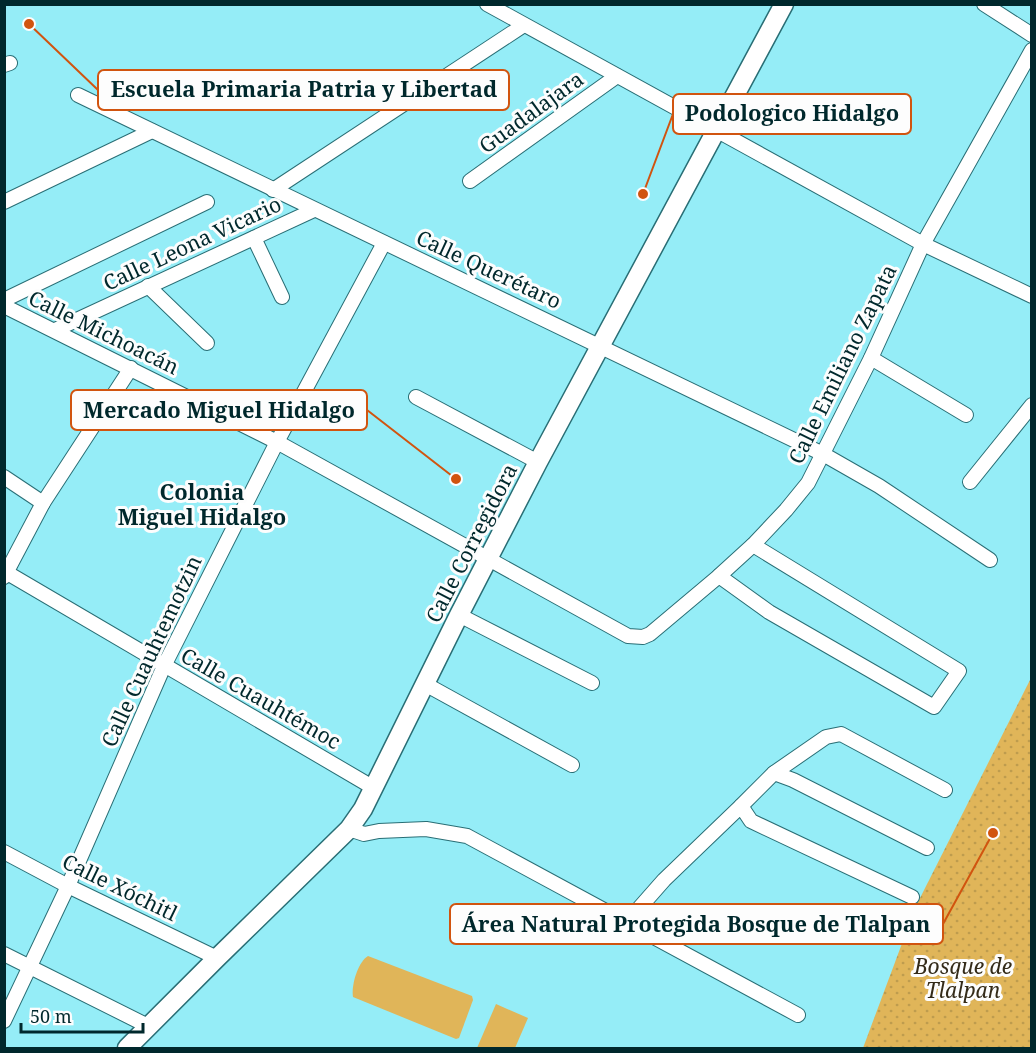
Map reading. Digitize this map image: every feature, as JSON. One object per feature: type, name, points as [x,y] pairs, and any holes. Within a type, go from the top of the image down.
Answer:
[{"type":"street","points":[[487,4],[923,244],[1032,296]]},
{"type":"street","name":"Calle Corregidora","points":[[127,1048],[349,830],[374,788],[459,615],[538,462],[784,4]]},
{"type":"street","points":[[984,4],[1032,35]]},
{"type":"street","name":"Calle Leona Vicario","points":[[273,190],[524,25]]},
{"type":"street","name":"Calle Emiliano Zapata","points":[[628,636],[643,637],[650,634],[719,576],[753,545],[808,483],[871,358],[923,244],[1032,50]]},
{"type":"street","name":"Guadalajara","points":[[470,181],[617,76]]},
{"type":"street","name":"Calle Querétaro","points":[[78,95],[823,454],[879,486],[990,560]]},
{"type":"street","points":[[4,202],[152,131]]},
{"type":"street","points":[[4,300],[207,202]]},
{"type":"street","name":"Calle Leona Vicario","points":[[55,330],[314,210]]},
{"type":"street","points":[[254,238],[282,297]]},
{"type":"street","name":"Calle Cuauhtemotzin","points":[[4,1022],[68,886],[164,666],[277,442],[384,243]]},
{"type":"street","points":[[148,286],[207,343]]},
{"type":"street","name":"Calle Michoacán","points":[[4,306],[277,442],[628,636]]},
{"type":"street","points":[[871,358],[966,415]]},
{"type":"street","points":[[5,574],[43,503],[131,368]]},
{"type":"street","points":[[416,397],[538,462]]},
{"type":"street","points":[[970,482],[1032,405]]},
{"type":"street","points":[[4,477],[43,503]]},
{"type":"street","points":[[719,576],[769,612],[934,707],[959,670],[753,545]]},
{"type":"street","name":"Calle Cuauhtémoc","points":[[5,574],[374,788]]},
{"type":"street","points":[[459,615],[592,683]]},
{"type":"street","points":[[425,684],[572,765]]},
{"type":"street","points":[[627,922],[664,880],[774,773],[826,737],[841,734],[945,790]]},
{"type":"street","points":[[774,773],[793,780],[927,848]]},
{"type":"street","points":[[741,806],[751,821],[912,897]]},
{"type":"street","points":[[349,830],[364,834],[426,829],[467,836],[798,1015]]},
{"type":"street","name":"Calle Xóchitl","points":[[4,852],[68,886],[217,958]]},
{"type":"street","points":[[4,954],[148,1026]]},
{"type":"green space","name":"Bosque de Tlalpan","points":[[1031,678],[1031,1048],[863,1048],[916,906]]},
{"type":"green space","points":[[368,956],[472,996],[473,1000],[459,1038],[456,1039],[353,997],[356,974],[361,963]]},
{"type":"green space","points":[[496,1004],[528,1018],[515,1048],[477,1048]]},
{"type":"place","name":"Escuela Primaria Patria y Libertad","points":[[29,24]]},
{"type":"place","name":"Podologico Hidalgo","points":[[643,194]]},
{"type":"place","name":"Mercado Miguel Hidalgo","points":[[456,479]]},
{"type":"place","name":"Área Natural Protegida Bosque de Tlalpan","points":[[993,833]]},
{"type":"district","name":"Colonia Miguel Hidalgo","points":[[202,504]]}]
